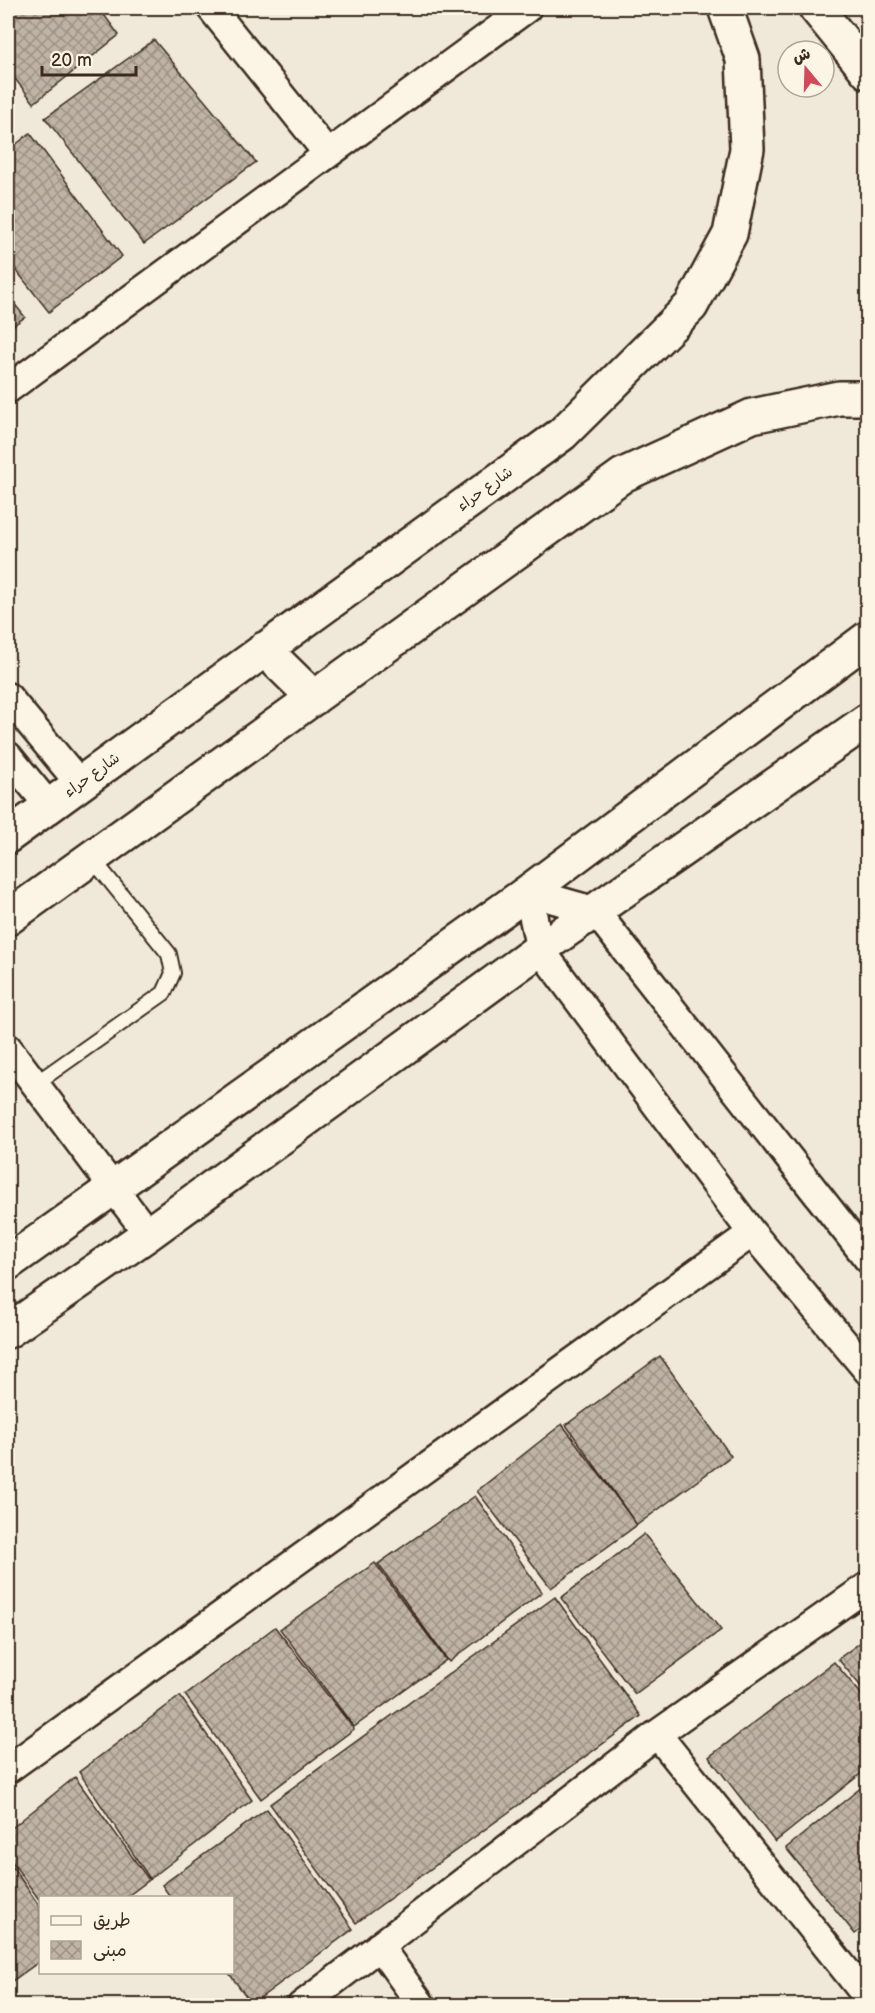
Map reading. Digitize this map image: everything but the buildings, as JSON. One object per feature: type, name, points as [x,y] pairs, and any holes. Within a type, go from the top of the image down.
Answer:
[{"type":"main road","name":"شارع حراء","points":[[8,836],[562,434],[691,306],[730,234],[747,149],[743,58],[725,8]]},
{"type":"main road","points":[[816,8],[867,72]]},
{"type":"main road","points":[[8,918],[624,475],[752,416],[840,398],[867,398]]},
{"type":"main road","points":[[8,1263],[528,892],[867,638]]},
{"type":"main road","points":[[264,649],[314,698]]},
{"type":"main road","points":[[8,1331],[148,1234],[540,949],[867,720]]},
{"type":"street","points":[[211,8],[328,154]]},
{"type":"street","points":[[8,389],[528,8]]},
{"type":"street","points":[[8,697],[80,784]]},
{"type":"street","points":[[8,756],[49,806]]},
{"type":"street","points":[[867,1259],[595,911],[528,892],[540,949],[752,1233],[867,1371]]},
{"type":"street","points":[[8,1048],[148,1234]]},
{"type":"street","points":[[8,1769],[752,1233]]},
{"type":"street","points":[[301,2006],[657,1734],[867,1586]]},
{"type":"street","points":[[657,1734],[867,1998]]},
{"type":"street","points":[[379,1946],[422,2006]]},
{"type":"lane","points":[[35,1084],[164,993],[173,973],[169,954],[91,857]]}]
